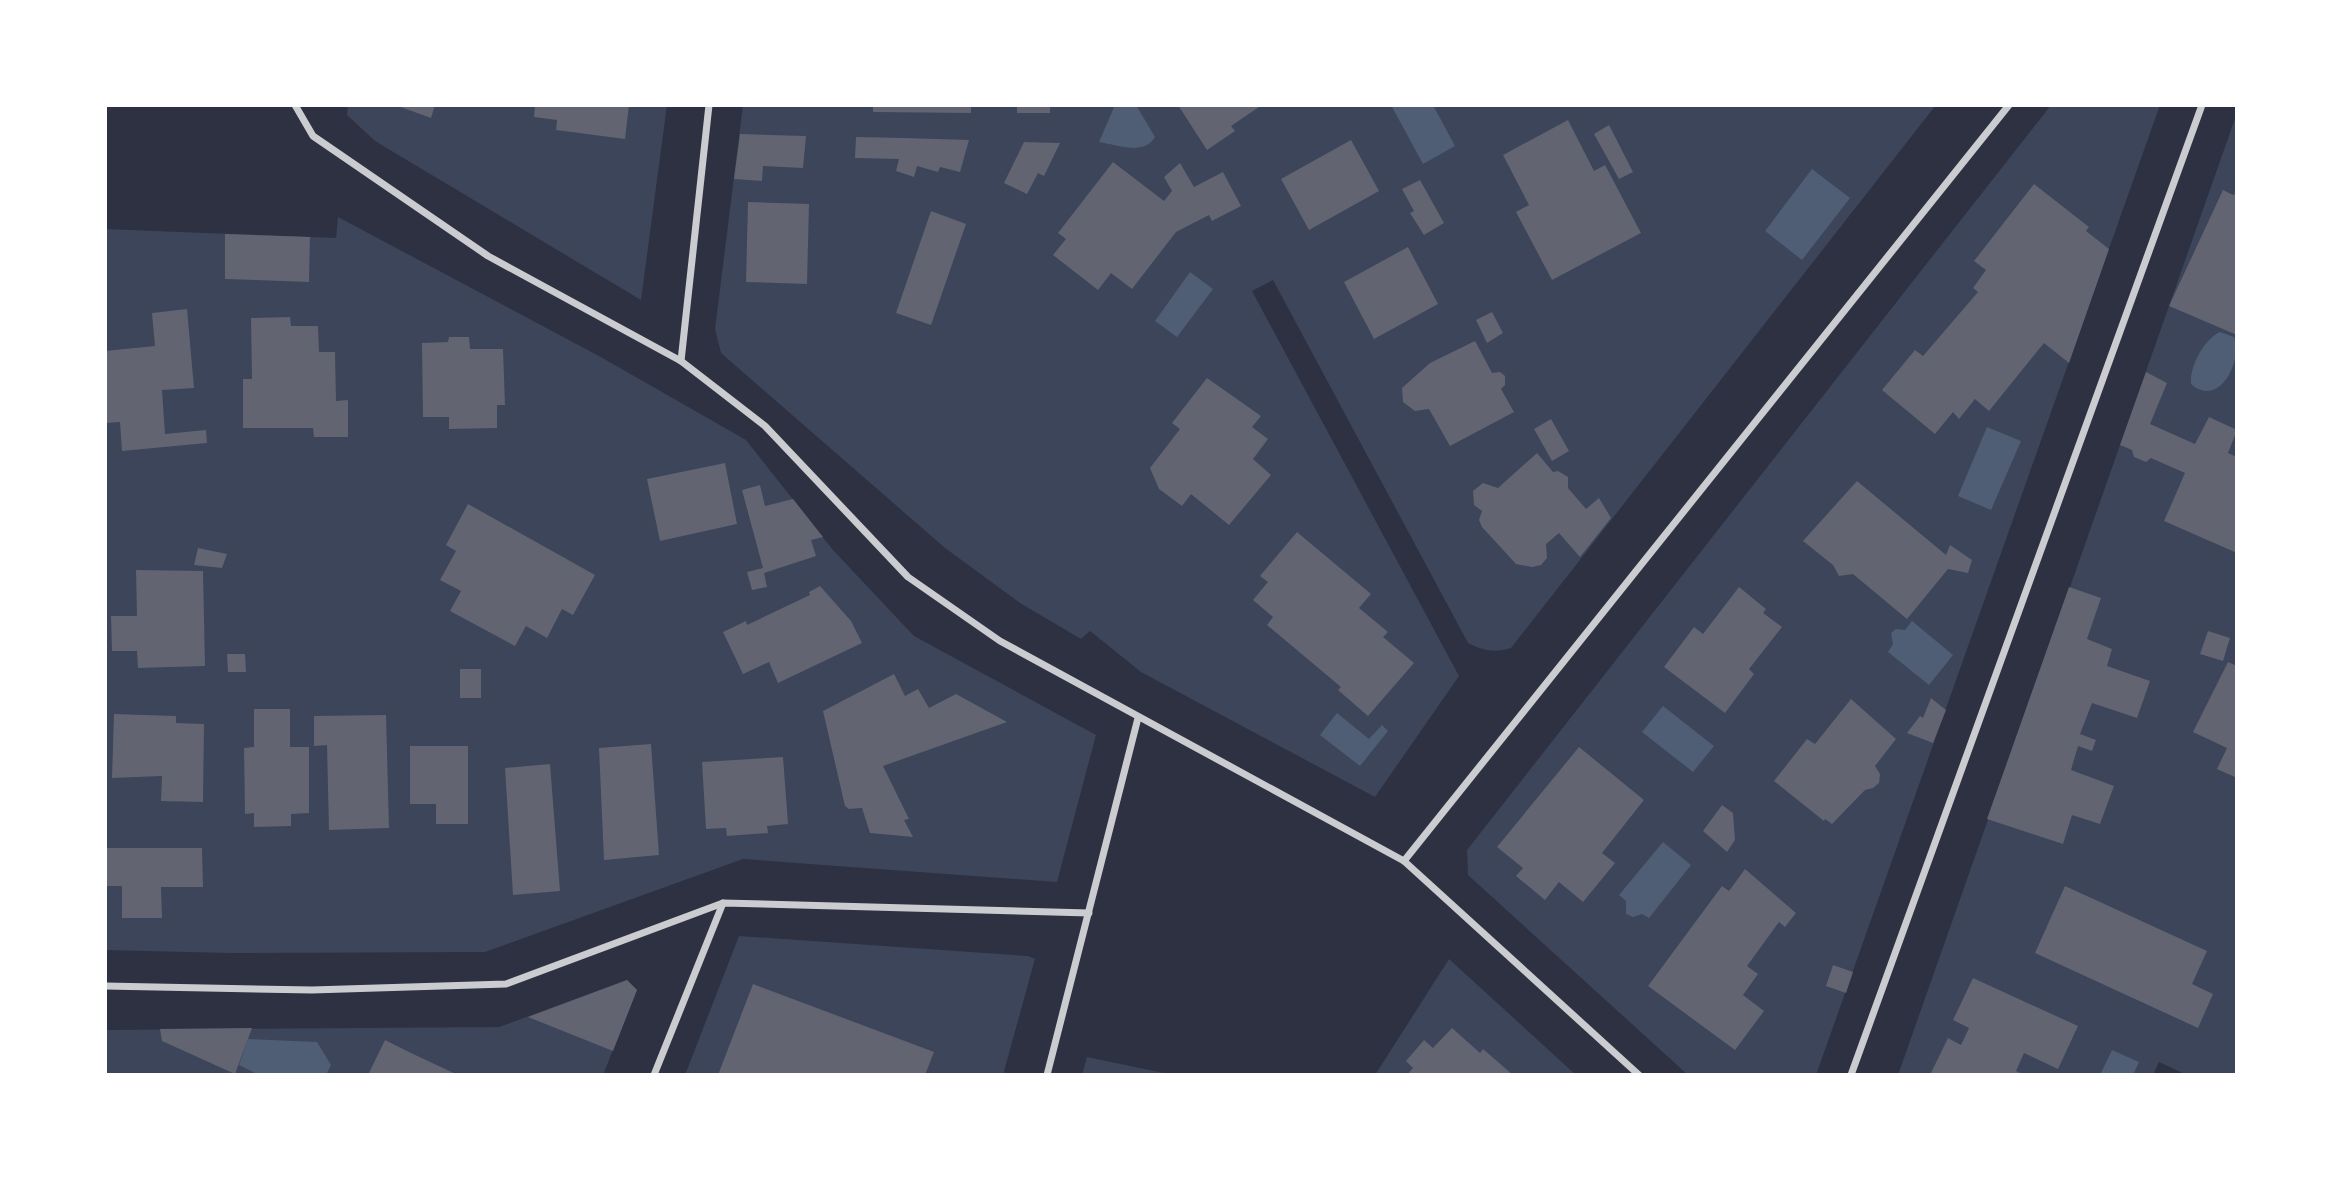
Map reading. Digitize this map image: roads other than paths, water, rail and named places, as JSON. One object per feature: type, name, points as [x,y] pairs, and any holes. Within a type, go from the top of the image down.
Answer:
[{"type":"street","points":[[295,105],[313,136],[488,256],[681,361],[765,426],[908,577],[1000,641],[1404,861],[1639,1075]]},
{"type":"street","points":[[681,361],[709,105]]},
{"type":"street","points":[[1404,861],[2009,105]]},
{"type":"street","points":[[1851,1075],[2202,105]]},
{"type":"street","points":[[1047,1075],[1138,718]]},
{"type":"street","points":[[105,986],[312,990],[506,985],[723,904],[1089,913]]},
{"type":"street","points":[[654,1075],[723,904]]}]
